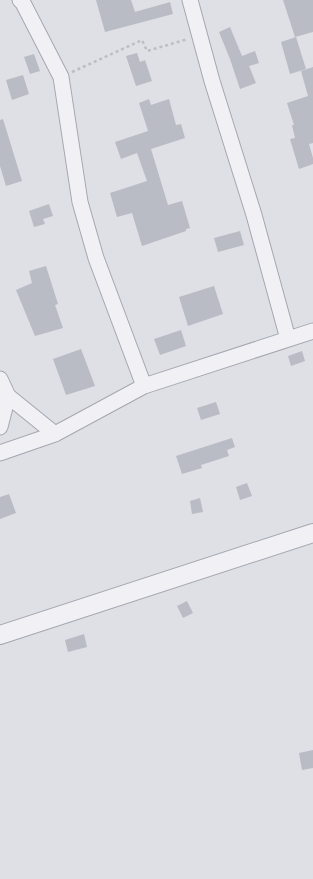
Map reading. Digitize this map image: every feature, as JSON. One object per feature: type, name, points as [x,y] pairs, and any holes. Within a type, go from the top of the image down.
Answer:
[{"type":"street","points":[[20,0],[23,3],[61,77],[80,202],[96,258],[144,386]]},
{"type":"street","points":[[190,0],[212,82],[254,215],[288,339]]},
{"type":"street","points":[[0,453],[55,434],[144,386],[313,331]]},
{"type":"street","points":[[0,379],[8,396],[55,434]]},
{"type":"street","points":[[0,427],[8,396]]},
{"type":"street","points":[[0,635],[313,533]]},
{"type":"path","points":[[61,77],[142,40],[147,51],[200,36]]},
{"type":"building","points":[[96,0],[131,0],[135,12],[170,2],[173,14],[105,32]]},
{"type":"building","points":[[283,0],[313,0],[313,32],[295,37]]},
{"type":"building","points":[[230,27],[242,56],[255,51],[259,63],[249,66],[256,83],[240,89],[219,32]]},
{"type":"building","points":[[296,37],[306,69],[290,74],[281,42]]},
{"type":"building","points":[[137,53],[140,62],[145,60],[152,81],[136,86],[126,56]]},
{"type":"building","points":[[34,54],[40,71],[30,74],[24,57]]},
{"type":"building","points":[[313,67],[313,143],[309,144],[313,164],[299,169],[290,139],[295,138],[292,125],[294,125],[287,103],[308,96],[301,71]]},
{"type":"building","points":[[23,75],[29,94],[12,100],[6,80]]},
{"type":"building","points":[[149,99],[151,105],[169,99],[176,125],[181,124],[185,138],[151,149],[168,205],[182,201],[190,228],[186,229],[186,231],[142,246],[132,213],[117,217],[110,193],[147,181],[137,153],[121,159],[115,142],[148,131],[139,103]]},
{"type":"building","points":[[3,119],[22,181],[6,186],[0,166],[0,120]]},
{"type":"building","points":[[49,204],[53,216],[43,219],[45,224],[34,227],[29,211]]},
{"type":"building","points":[[240,231],[244,245],[218,252],[214,238]]},
{"type":"building","points":[[46,266],[58,304],[55,305],[63,328],[35,336],[16,290],[32,283],[29,271]]},
{"type":"building","points":[[214,286],[223,314],[188,326],[179,297]]},
{"type":"building","points":[[181,330],[186,346],[160,355],[154,339]]},
{"type":"building","points":[[81,349],[95,386],[66,395],[53,359]]},
{"type":"building","points":[[302,351],[305,361],[291,366],[288,356]]},
{"type":"building","points":[[216,402],[220,414],[201,420],[197,408]]},
{"type":"building","points":[[232,438],[235,447],[227,450],[229,456],[201,465],[202,468],[182,474],[176,456]]},
{"type":"building","points":[[247,483],[252,496],[240,500],[236,487]]},
{"type":"building","points":[[9,494],[16,513],[0,519],[0,497]]},
{"type":"building","points":[[200,498],[203,512],[192,514],[190,501]]},
{"type":"building","points":[[187,601],[193,613],[183,618],[177,606]]},
{"type":"building","points":[[84,634],[87,647],[68,652],[65,640]]},
{"type":"building","points":[[313,750],[313,768],[302,770],[299,753]]}]
